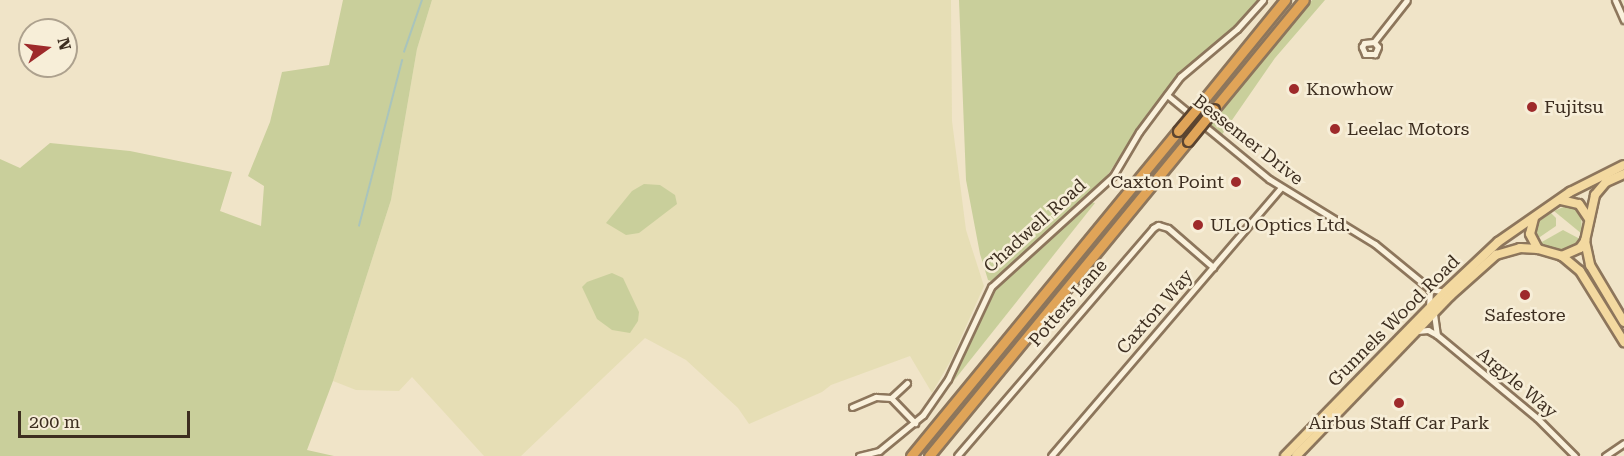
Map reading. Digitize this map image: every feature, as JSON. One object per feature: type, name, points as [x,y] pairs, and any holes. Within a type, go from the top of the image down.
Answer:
[{"type":"highway","points":[[911,456],[1285,0]]},
{"type":"highway","points":[[929,456],[1304,0]]},
{"type":"main road","name":"Gunnels Wood Road","points":[[1296,456],[1417,332],[1445,292],[1498,242],[1589,182],[1624,165]]},
{"type":"main road","points":[[1624,174],[1599,188],[1585,241],[1590,265],[1624,322]]},
{"type":"main road","points":[[1561,200],[1579,204],[1589,219]]},
{"type":"main road","points":[[1534,218],[1530,234],[1538,249]]},
{"type":"main road","points":[[1562,256],[1576,252],[1585,241]]},
{"type":"main road","name":"Gunnels Wood Road","points":[[1285,456],[1432,311],[1496,255],[1512,249],[1538,249],[1562,256]]},
{"type":"main road","points":[[1562,256],[1580,271],[1624,342]]},
{"type":"street","name":"Chadwell Road","points":[[860,456],[879,451],[915,423],[933,402],[948,379],[990,287],[1113,176],[1139,132],[1180,77],[1237,29],[1263,0]]},
{"type":"street","points":[[1374,42],[1407,0]]},
{"type":"street","points":[[1615,0],[1624,20]]},
{"type":"street","name":"Bessemer Drive","points":[[1167,95],[1281,188],[1375,244],[1430,289],[1445,292]]},
{"type":"street","name":"Caxton Way","points":[[1051,456],[1281,188]]},
{"type":"street","name":"Potters Lane","points":[[957,456],[1153,228],[1158,225],[1168,228],[1213,267]]},
{"type":"street","points":[[1430,289],[1437,335]]},
{"type":"street","points":[[1417,332],[1428,330],[1437,335]]},
{"type":"street","name":"Argyle Way","points":[[1437,335],[1538,418],[1575,456]]},
{"type":"street","points":[[891,398],[907,383]]},
{"type":"street","points":[[852,406],[876,397],[891,398],[915,423]]},
{"type":"street","points":[[1605,456],[1624,443]]},
{"type":"shaded area","points":[[432,0],[951,0],[952,121],[966,230],[984,286],[951,360],[932,393],[910,356],[831,385],[822,392],[749,424],[738,408],[686,360],[645,338],[521,456],[484,456],[412,377],[399,391],[356,390],[333,381],[391,200],[417,49]]},
{"type":"green space","points":[[343,0],[432,0],[417,49],[391,200],[333,381],[307,450],[334,456],[0,456],[0,159],[20,168],[50,143],[130,151],[232,172],[220,211],[261,226],[264,186],[248,176],[270,122],[282,72],[329,65]]},
{"type":"green space","points":[[959,0],[1262,0],[1236,28],[1173,84],[1149,111],[1109,173],[1097,187],[1009,268],[991,281],[988,280],[980,254],[966,180]]},
{"type":"green space","points":[[1312,0],[1325,0],[1275,58],[1221,136],[1209,127]]},
{"type":"green space","points":[[644,184],[660,185],[675,195],[677,204],[639,233],[626,235],[606,223],[632,191]]},
{"type":"green space","points":[[1091,202],[1095,203],[948,388],[945,386],[992,291]]},
{"type":"green space","points":[[1568,205],[1581,213],[1582,234],[1554,211]]},
{"type":"green space","points":[[1551,213],[1556,218],[1556,226],[1537,239],[1535,231],[1538,222]]},
{"type":"green space","points":[[1563,230],[1580,239],[1573,249],[1557,250],[1540,243]]},
{"type":"green space","points":[[612,273],[623,278],[639,312],[638,321],[630,333],[612,330],[597,319],[582,287],[587,282]]},
{"type":"waterway","points":[[404,52],[422,0]]},
{"type":"waterway","points":[[359,226],[402,61]]},
{"type":"place","name":"Knowhow","points":[[1294,89]]},
{"type":"place","name":"Fujitsu","points":[[1532,107]]},
{"type":"place","name":"Leelac Motors","points":[[1335,129]]},
{"type":"place","name":"Caxton Point","points":[[1236,182]]},
{"type":"place","name":"ULO Optics Ltd.","points":[[1198,225]]},
{"type":"place","name":"Safestore","points":[[1525,295]]},
{"type":"place","name":"Airbus Staff Car Park","points":[[1399,403]]}]
